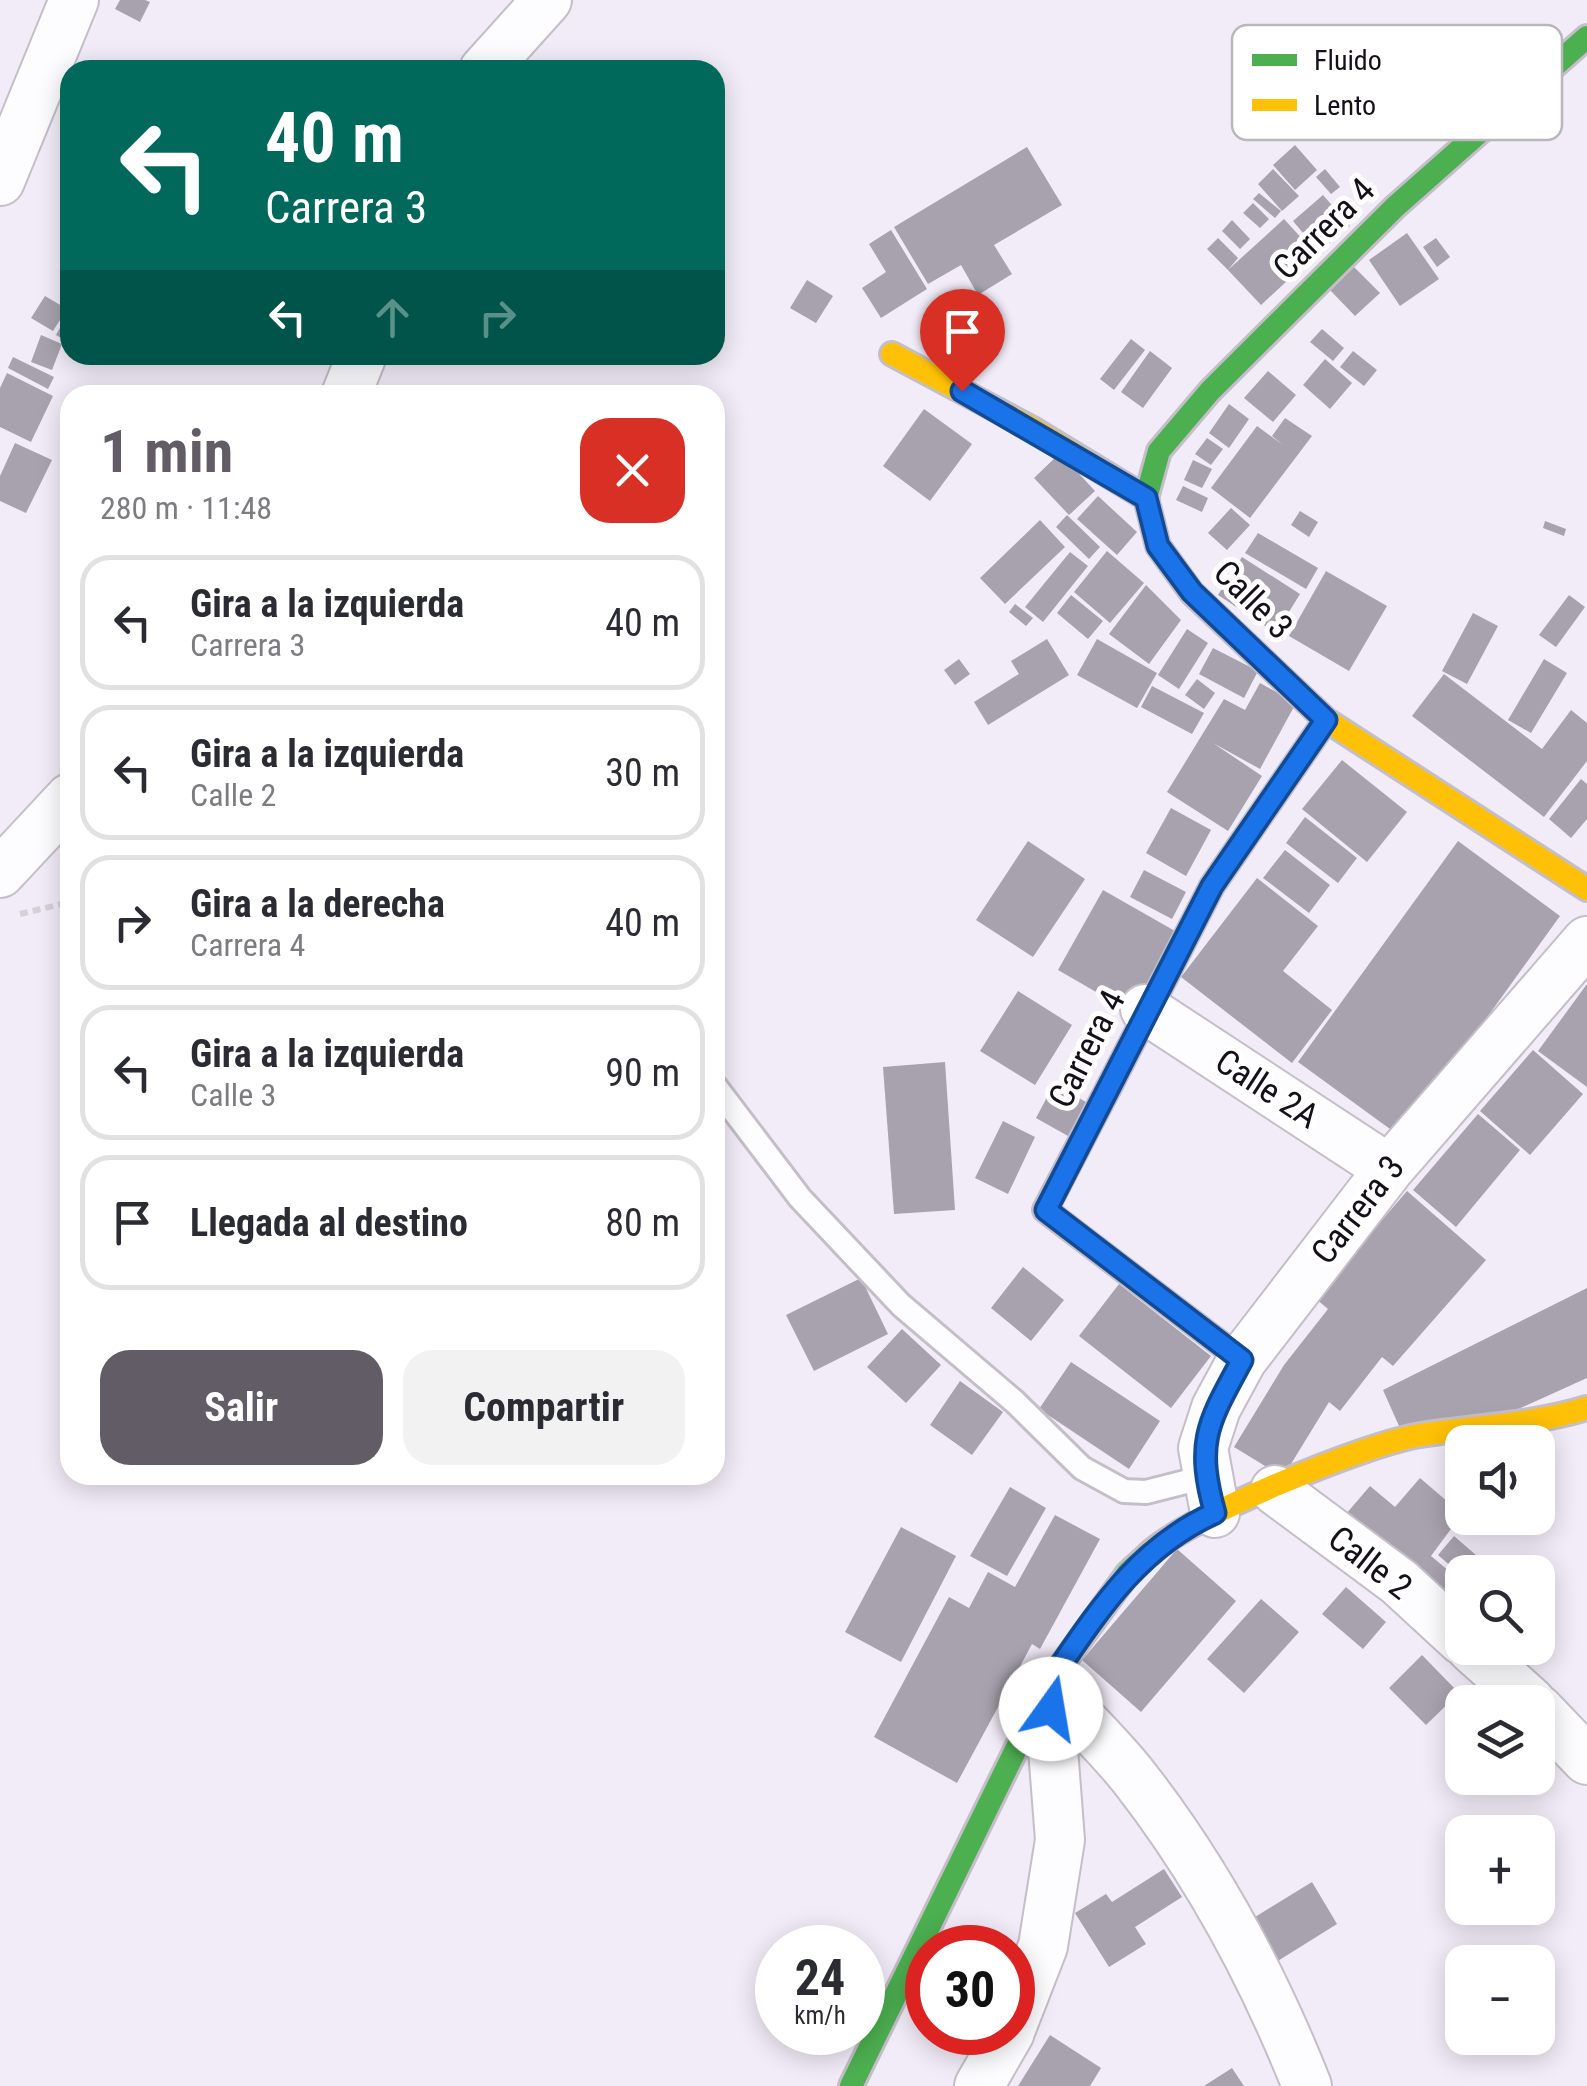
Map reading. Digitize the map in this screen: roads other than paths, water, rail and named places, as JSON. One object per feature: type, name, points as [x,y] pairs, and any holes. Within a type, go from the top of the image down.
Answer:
[{"type":"street","points":[[0,181],[74,0]]},
{"type":"street","points":[[493,60],[546,0]]},
{"type":"street","name":"Carrera 4","points":[[1562,59],[1587,37]]},
{"type":"street","name":"Carrera 4","points":[[1146,498],[1159,451],[1210,391],[1394,207],[1470,140]]},
{"type":"street","points":[[892,354],[1032,428],[1146,498]]},
{"type":"street","name":"Calle 3","points":[[1146,498],[1158,546],[1192,592],[1326,720],[1587,889]]},
{"type":"street","name":"Carrera 4","points":[[1242,1360],[1046,1210],[1145,1009],[1212,886],[1326,720]]},
{"type":"street","points":[[2,896],[60,812]]},
{"type":"street","name":"Carrera 3","points":[[1210,1495],[1203,1448],[1216,1408],[1242,1360],[1389,1169],[1587,941]]},
{"type":"street","name":"Calle 2A","points":[[1145,1009],[1389,1169]]},
{"type":"street","points":[[850,2086],[1048,1684],[1128,1573],[1210,1495],[1274,1490],[1382,1444],[1419,1435],[1545,1421],[1587,1408]]},
{"type":"street","name":"Calle 2","points":[[1274,1490],[1399,1582],[1445,1624]]},
{"type":"street","points":[[1490,1665],[1512,1685]]},
{"type":"street","points":[[1035,1967],[1043,1946],[1060,1840],[1048,1684]]},
{"type":"street","points":[[1048,1684],[1134,1778],[1208,1880],[1270,1992],[1307,2086]]},
{"type":"street","points":[[1555,1727],[1587,1760]]},
{"type":"street","points":[[979,2086],[997,2055]]},
{"type":"lane","points":[[725,1099],[800,1198],[901,1306],[1016,1402],[1082,1468],[1124,1491],[1210,1495]]}]
